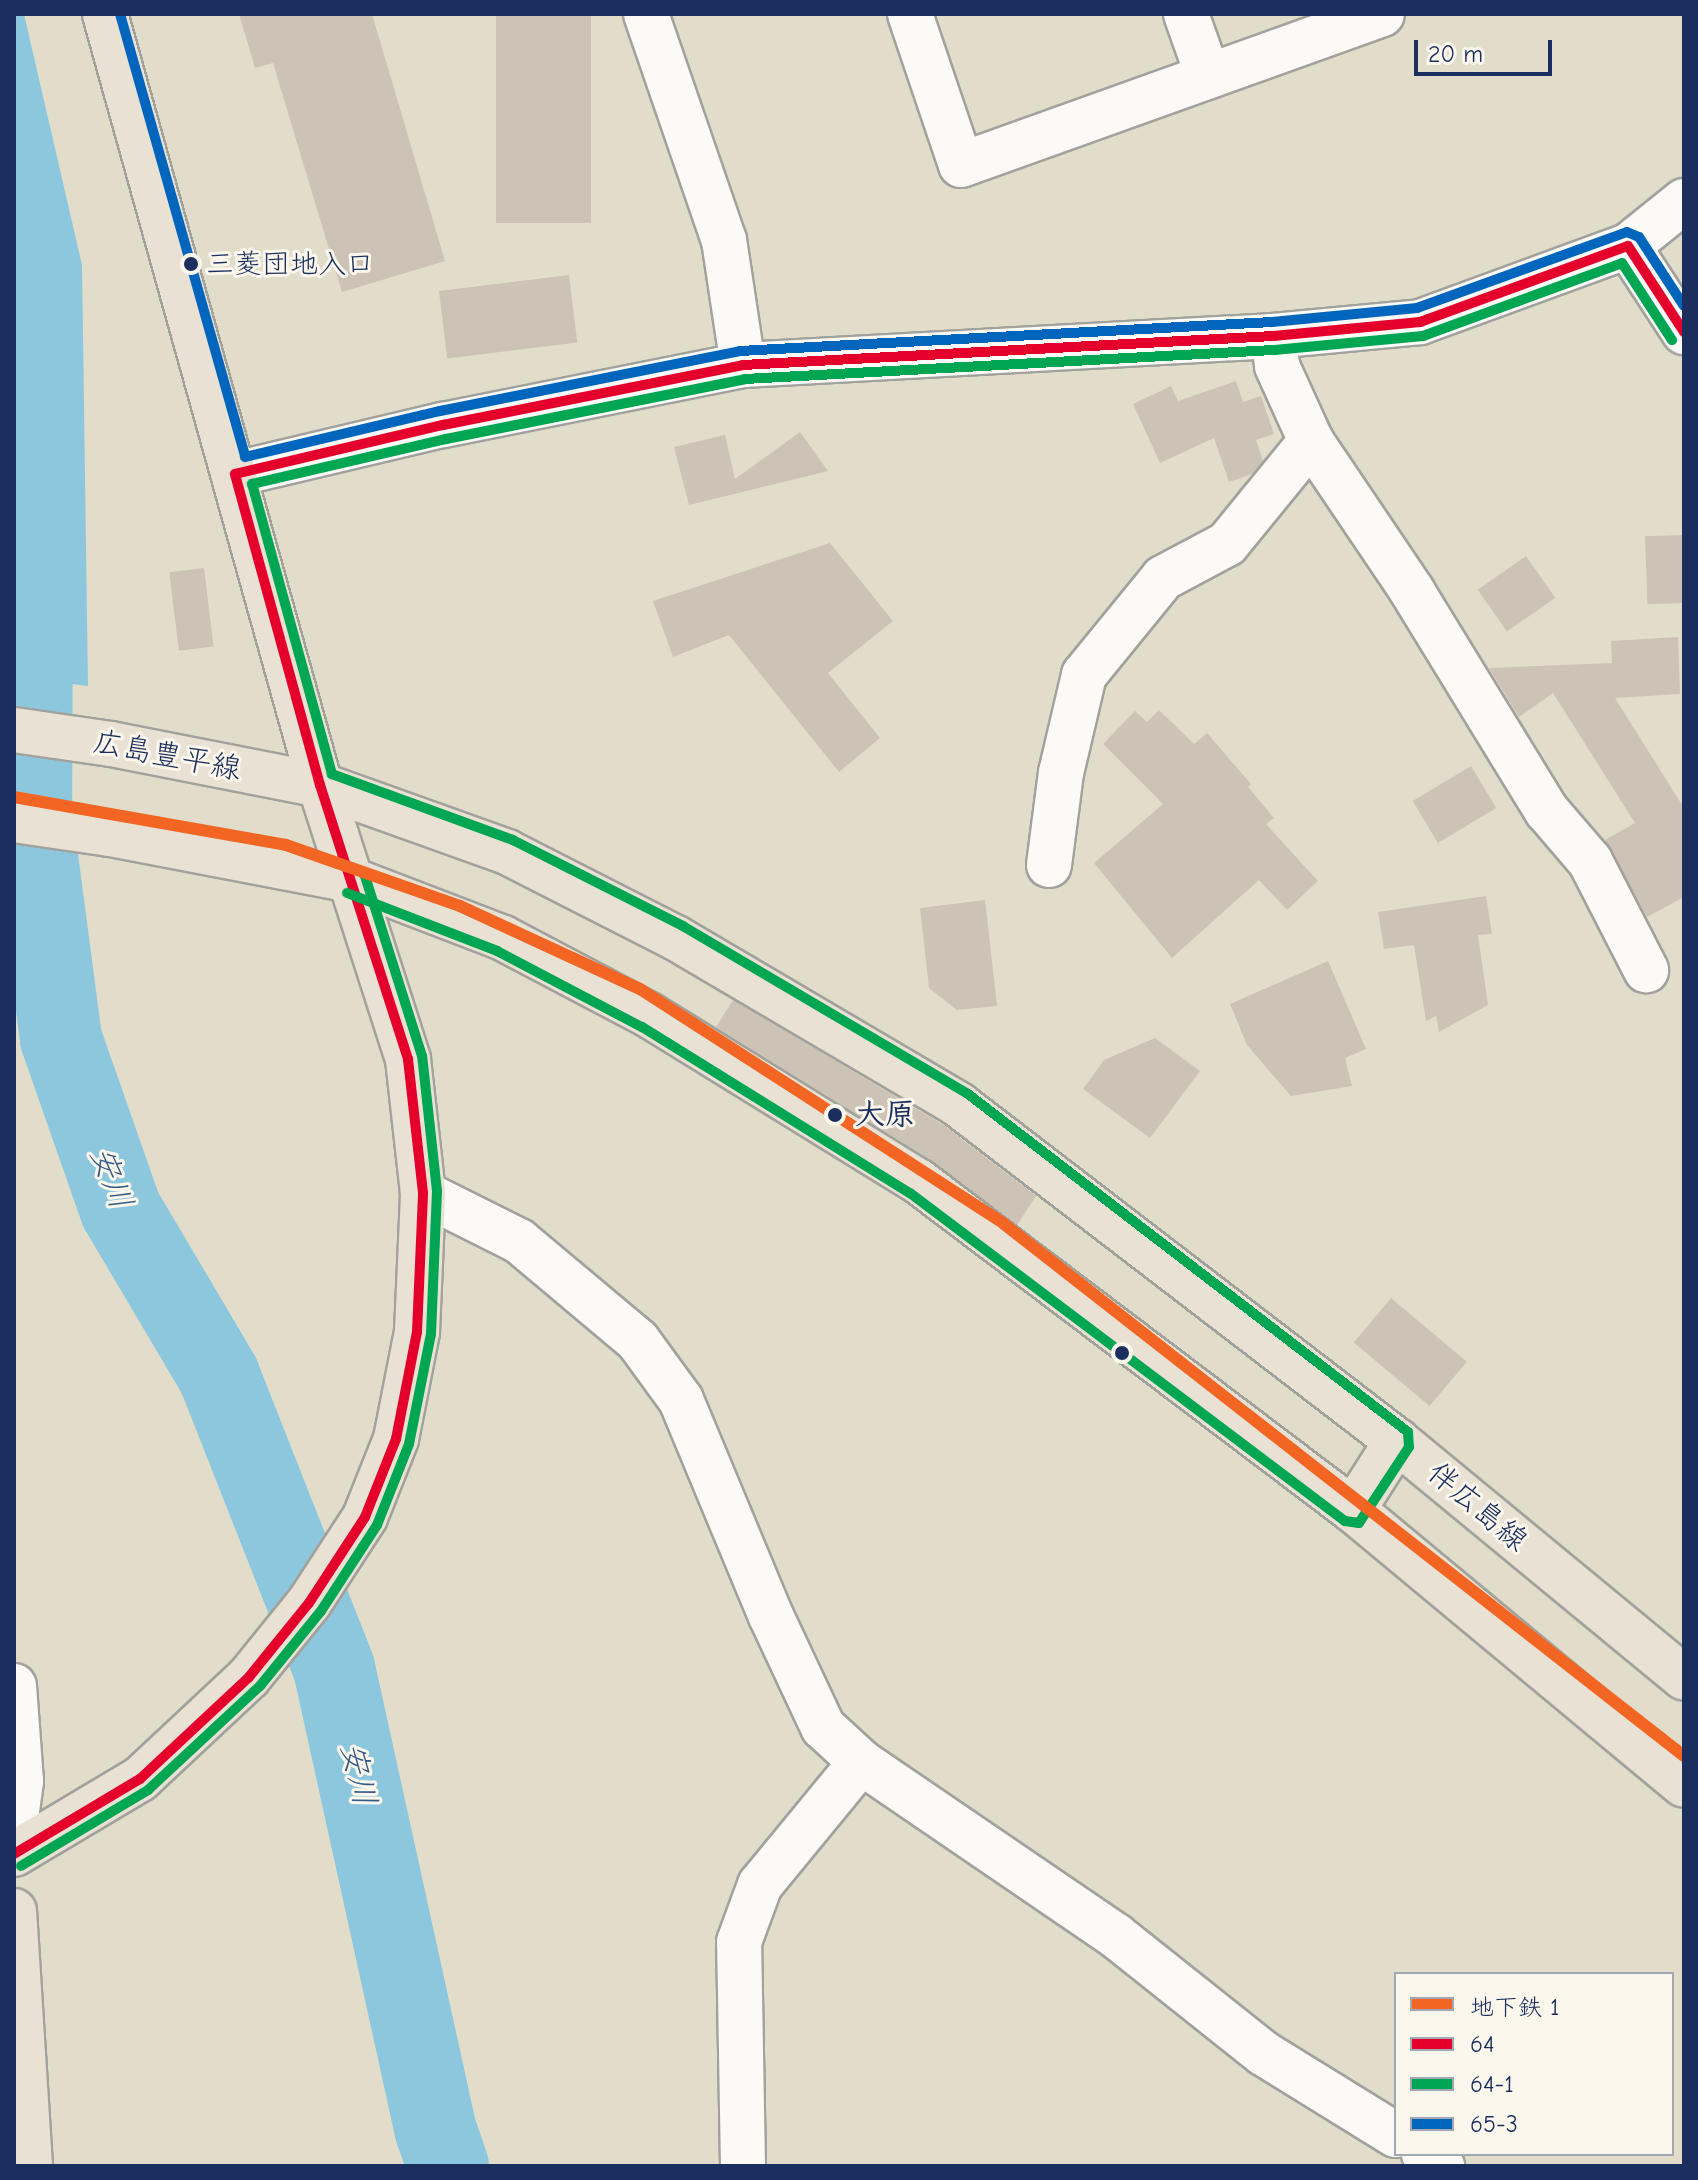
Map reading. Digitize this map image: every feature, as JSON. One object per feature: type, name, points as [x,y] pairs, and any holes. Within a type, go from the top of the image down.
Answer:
[{"type":"main road","points":[[14,1854],[140,1779],[249,1677],[309,1603],[365,1517],[396,1439],[417,1332],[423,1193],[408,1059],[320,785],[105,14]]},
{"type":"main road","name":"広島豊平線","points":[[14,730],[111,744],[320,785]]},
{"type":"main road","name":"伴広島線","points":[[320,785],[507,852],[676,938],[959,1105],[1397,1441],[1684,1678]]},
{"type":"main road","points":[[14,820],[110,834],[352,880],[503,938],[649,1015],[918,1181],[1353,1510],[1684,1785]]},
{"type":"main road","points":[[1353,1510],[1397,1441]]},
{"type":"main road","points":[[14,1911],[30,2166]]},
{"type":"street","points":[[646,14],[724,240],[743,365]]},
{"type":"street","points":[[910,14],[961,165],[1382,14]]},
{"type":"street","points":[[1186,14],[1208,76]]},
{"type":"street","points":[[235,474],[443,425],[743,365],[1273,336],[1420,322],[1628,246],[1684,201]]},
{"type":"street","points":[[1628,246],[1684,332]]},
{"type":"street","points":[[1273,336],[1277,366],[1311,441],[1412,591],[1547,811],[1590,861],[1646,970]]},
{"type":"street","points":[[1049,865],[1061,773],[1084,675],[1163,578],[1227,544],[1311,441]]},
{"type":"street","points":[[423,1193],[519,1241],[638,1341],[681,1400],[771,1616],[823,1727],[861,1762],[1116,1936],[1263,2053],[1394,2134]]},
{"type":"street","points":[[14,1686],[21,1781],[14,1833]]},
{"type":"street","points":[[743,2166],[739,1942],[760,1885],[861,1762]]},
{"type":"water","points":[[14,14],[24,14],[82,265],[88,686],[14,677]]},
{"type":"building","points":[[239,14],[372,14],[445,261],[342,292],[273,63],[255,68]]},
{"type":"building","points":[[496,14],[591,14],[591,223],[496,223]]},
{"type":"building","points":[[569,275],[577,342],[447,358],[439,291]]},
{"type":"building","points":[[1236,381],[1243,402],[1261,396],[1274,434],[1256,440],[1263,461],[1252,474],[1229,482],[1214,438],[1160,463],[1133,404],[1171,386],[1178,401]]},
{"type":"building","points":[[800,432],[828,471],[689,505],[674,447],[725,435],[735,479]]},
{"type":"building","points":[[1682,535],[1684,603],[1647,604],[1645,536]]},
{"type":"building","points":[[830,543],[893,621],[828,673],[880,738],[839,772],[729,635],[673,657],[653,601]]},
{"type":"building","points":[[1526,556],[1555,598],[1507,632],[1478,590]]},
{"type":"building","points":[[204,568],[214,646],[179,651],[169,572]]},
{"type":"building","points":[[1678,637],[1680,694],[1615,698],[1684,808],[1684,897],[1647,917],[1605,840],[1635,823],[1553,693],[1519,717],[1489,668],[1612,663],[1611,641]]},
{"type":"building","points":[[1159,710],[1194,744],[1207,733],[1251,784],[1248,787],[1274,818],[1266,824],[1318,881],[1287,910],[1259,880],[1172,958],[1094,863],[1163,804],[1103,744],[1135,711],[1147,722]]},
{"type":"building","points":[[1471,766],[1496,808],[1438,843],[1413,801]]},
{"type":"building","points":[[1486,896],[1492,934],[1478,935],[1488,1005],[1439,1032],[1436,1016],[1426,1021],[1414,945],[1384,949],[1378,912]]},
{"type":"building","points":[[985,900],[997,1006],[957,1010],[929,988],[920,908]]},
{"type":"building","points":[[1328,961],[1366,1049],[1345,1058],[1352,1086],[1291,1096],[1247,1045],[1230,1004]]},
{"type":"building","points":[[733,1000],[945,1126],[1036,1196],[1017,1225],[931,1160],[716,1027]]},
{"type":"building","points":[[1155,1038],[1200,1071],[1150,1138],[1083,1089],[1104,1060]]},
{"type":"building","points":[[1391,1298],[1467,1362],[1430,1406],[1354,1342]]},
{"type":"waterway","name":"安川","points":[[32,565],[31,811],[61,1039],[121,1210],[219,1376],[334,1668],[436,2131],[448,2166]]},
{"type":"metro line","name":"1","points":[[14,797],[286,845],[460,906],[640,989],[1004,1224],[1684,1756]]},
{"type":"transit line","name":"65-3","points":[[120,14],[245,457],[440,411],[740,351],[1272,322],[1417,308],[1627,232],[1639,237],[1684,306]]},
{"type":"transit line","name":"64","points":[[1628,246],[1684,332]]},
{"type":"transit line","name":"64","points":[[235,474],[443,425],[743,365],[1273,336],[1420,322],[1628,246]]},
{"type":"transit line","name":"64-1","points":[[347,893],[497,951],[642,1027],[910,1193],[1345,1521],[1359,1523],[1409,1447],[1408,1432],[968,1094],[683,926],[513,840],[332,774],[252,484],[446,439],[745,379],[1274,350],[1423,336],[1622,263],[1672,340]]},
{"type":"transit line","name":"64","points":[[14,1854],[140,1779],[249,1677],[309,1603],[365,1517],[396,1439],[417,1332],[423,1193],[408,1059],[320,785],[235,474]]},
{"type":"transit line","name":"64-1","points":[[21,1866],[148,1790],[260,1686],[321,1611],[377,1525],[409,1444],[431,1334],[437,1191],[422,1056],[365,876]]},
{"type":"place","name":"三菱団地入口","points":[[191,264]]},
{"type":"place","name":"大原","points":[[835,1115]]}]
